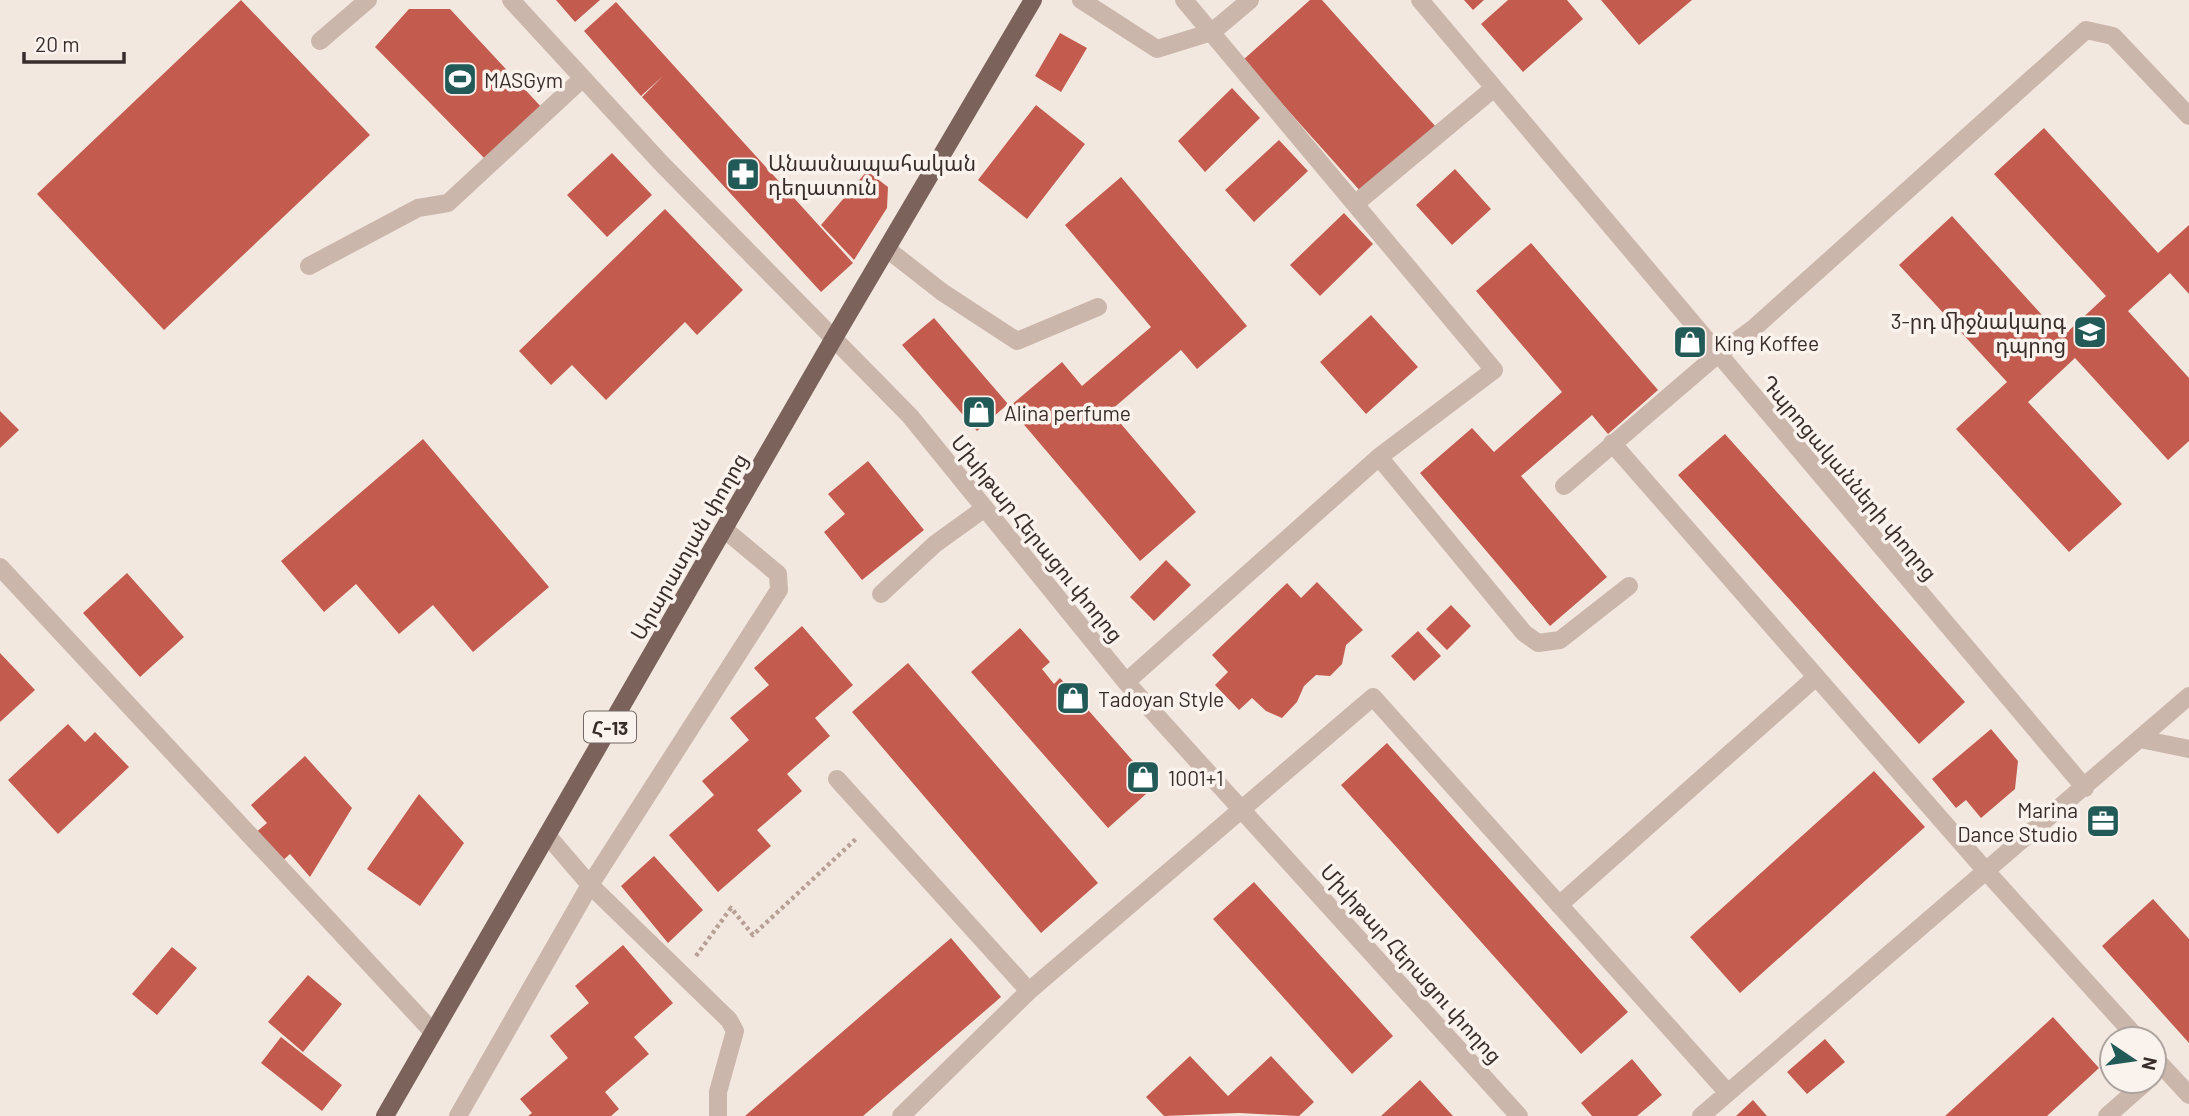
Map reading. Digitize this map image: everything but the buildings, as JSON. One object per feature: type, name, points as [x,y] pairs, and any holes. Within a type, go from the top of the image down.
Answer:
[{"type":"main road","name":"Արարատյան փողոց","points":[[385,1116],[834,338],[1033,0]]},
{"type":"street","points":[[320,41],[368,0]]},
{"type":"street","name":"Մխիթար Հերացու փողոց","points":[[511,0],[661,163],[910,416],[1126,682],[1519,1116]]},
{"type":"street","points":[[1081,0],[1157,49],[1212,32],[1250,0]]},
{"type":"street","points":[[1126,682],[1379,457],[1493,370],[1184,0]]},
{"type":"street","name":"Դպրոցականների փողոց","points":[[1420,0],[2085,789]]},
{"type":"street","points":[[1564,486],[1717,355],[1754,328],[2086,30],[2113,36],[2189,116]]},
{"type":"street","points":[[309,266],[418,208],[448,203],[583,78]]},
{"type":"street","points":[[1355,204],[1494,88]]},
{"type":"street","points":[[887,249],[942,292],[1017,341],[1098,307]]},
{"type":"street","points":[[1612,443],[1986,872],[2125,1025]]},
{"type":"street","points":[[1379,457],[1524,633],[1538,643],[1560,640],[1629,586]]},
{"type":"street","points":[[881,594],[935,544],[985,508]]},
{"type":"street","points":[[458,1116],[590,885],[779,590],[779,574],[724,529]]},
{"type":"street","points":[[0,567],[433,1032]]},
{"type":"street","points":[[1559,905],[1816,677]]},
{"type":"street","points":[[901,1116],[1029,991],[1373,696],[1728,1093]]},
{"type":"street","points":[[1701,1116],[2085,789],[2189,696]]},
{"type":"street","points":[[2140,739],[2189,749]]},
{"type":"street","points":[[837,779],[1029,991]]},
{"type":"street","points":[[547,835],[590,885],[729,1020],[735,1031],[718,1092],[718,1116]]},
{"type":"street","points":[[2168,1076],[2189,1094]]},
{"type":"street","points":[[2107,1116],[2131,1095]]},
{"type":"path","points":[[683,973],[731,908],[753,936],[876,821]]},
{"type":"place","name":"MASGym","points":[[460,79]]},
{"type":"place","name":"Անասնապահական դեղատուն","points":[[743,174]]},
{"type":"place","name":"3-րդ միջնակարգ դպրոց","points":[[2090,332]]},
{"type":"place","name":"King Koffee","points":[[1690,342]]},
{"type":"place","name":"Alina perfume","points":[[979,412]]},
{"type":"place","name":"Tadoyan Style","points":[[1073,698]]},
{"type":"place","name":"1001+1","points":[[1143,777]]},
{"type":"place","name":"Marina Dance Studio","points":[[2103,821]]}]
